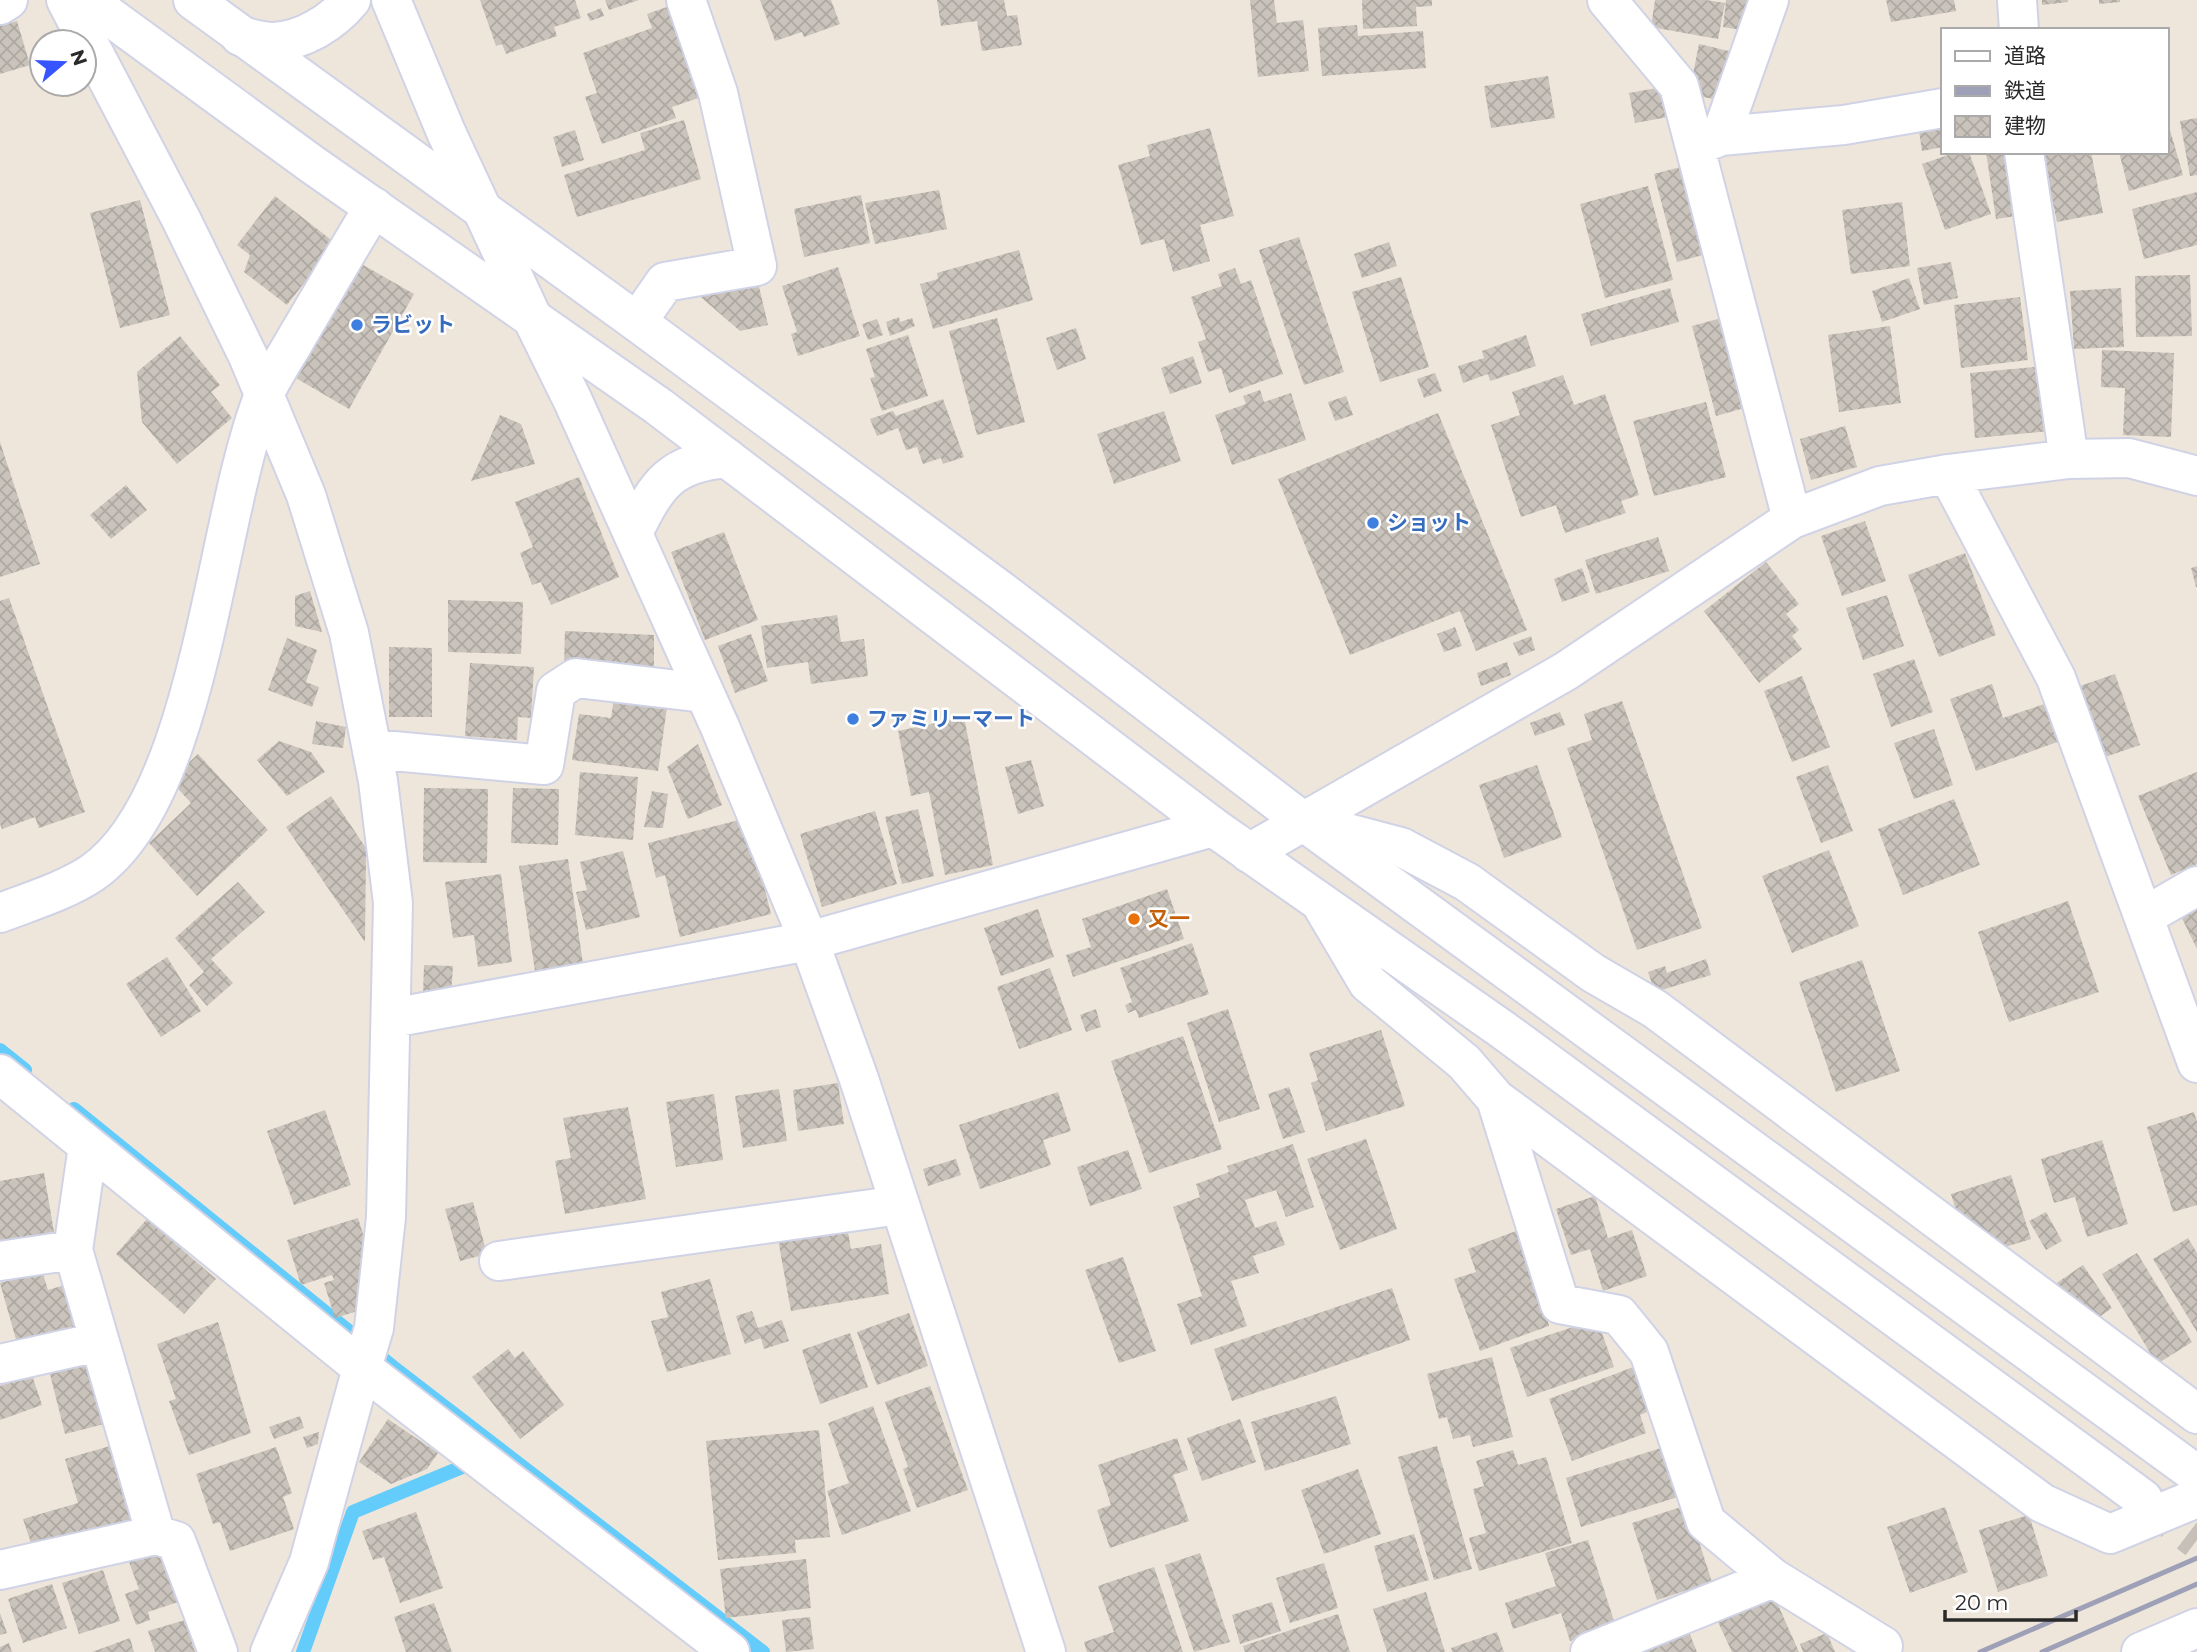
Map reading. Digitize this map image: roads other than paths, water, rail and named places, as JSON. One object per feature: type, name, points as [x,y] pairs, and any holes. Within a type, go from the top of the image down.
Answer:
[{"type":"street","points":[[0,5],[8,0]]},
{"type":"street","points":[[66,0],[181,219],[265,394],[306,495],[349,633],[372,749],[393,903],[386,1217],[366,1356],[309,1562],[270,1652]]},
{"type":"street","points":[[87,0],[727,458],[1213,827],[1503,1030],[2143,1499]]},
{"type":"street","points":[[193,0],[240,37],[637,322],[1000,590],[1304,822],[2196,1486],[2110,1534],[2042,1503],[1496,1099],[1464,1062],[1368,983],[1323,906]]},
{"type":"street","points":[[240,37],[273,42],[302,36],[341,13],[351,0]]},
{"type":"street","points":[[391,0],[446,132],[633,533],[704,693],[809,942],[859,1079],[1046,1652]]},
{"type":"street","points":[[637,322],[665,282],[757,266],[718,93],[686,0]]},
{"type":"street","points":[[1607,0],[1679,86],[1709,141],[1792,519]]},
{"type":"street","points":[[1709,141],[1769,0]]},
{"type":"street","points":[[2017,0],[2019,28]]},
{"type":"street","points":[[1709,141],[1844,125],[1941,108]]},
{"type":"street","points":[[2024,154],[2069,459]]},
{"type":"street","points":[[0,913],[63,888],[93,872],[124,843],[160,785],[189,693],[246,450],[265,394],[374,207]]},
{"type":"street","points":[[633,533],[648,502],[670,475],[695,461],[727,458]]},
{"type":"street","points":[[1250,853],[1566,671],[1792,519],[1880,486],[1948,474],[2069,459],[2129,458],[2197,476]]},
{"type":"street","points":[[1948,474],[2056,678],[2197,1063]]},
{"type":"street","points":[[372,749],[544,765],[556,691],[576,678],[704,693]]},
{"type":"street","points":[[1304,822],[1401,848],[1467,882],[1593,973],[1655,1009],[2197,1414]]},
{"type":"street","points":[[391,1018],[809,942],[1213,827]]},
{"type":"street","points":[[2145,916],[2197,886]]},
{"type":"street","points":[[0,1074],[88,1146],[366,1356],[730,1652]]},
{"type":"street","points":[[1496,1099],[1560,1304],[1619,1315],[1649,1352],[1706,1522],[1773,1578],[1884,1646]]},
{"type":"street","points":[[88,1146],[73,1250],[156,1535]]},
{"type":"street","points":[[499,1261],[900,1205]]},
{"type":"street","points":[[0,1261],[73,1250]]},
{"type":"street","points":[[0,1364],[98,1342]]},
{"type":"street","points":[[0,1570],[156,1535],[176,1541],[218,1652]]},
{"type":"street","points":[[1590,1652],[1773,1578]]},
{"type":"street","points":[[2141,1652],[2197,1628]]},
{"type":"waterway","points":[[0,1050],[25,1070]]},
{"type":"waterway","points":[[74,1109],[393,1367],[763,1652]]},
{"type":"waterway","points":[[303,1652],[353,1512],[467,1465]]},
{"type":"tunnel","points":[[2143,1499],[2197,1540]]},
{"type":"railway","points":[[1980,1652],[2197,1558]]},
{"type":"railway","points":[[2042,1652],[2197,1584]]},
{"type":"place","name":"ラビット","points":[[357,325]]},
{"type":"place","name":"ショット","points":[[1373,523]]},
{"type":"place","name":"ファミリーマート","points":[[853,719]]},
{"type":"place","name":"又一","points":[[1134,919]]}]
